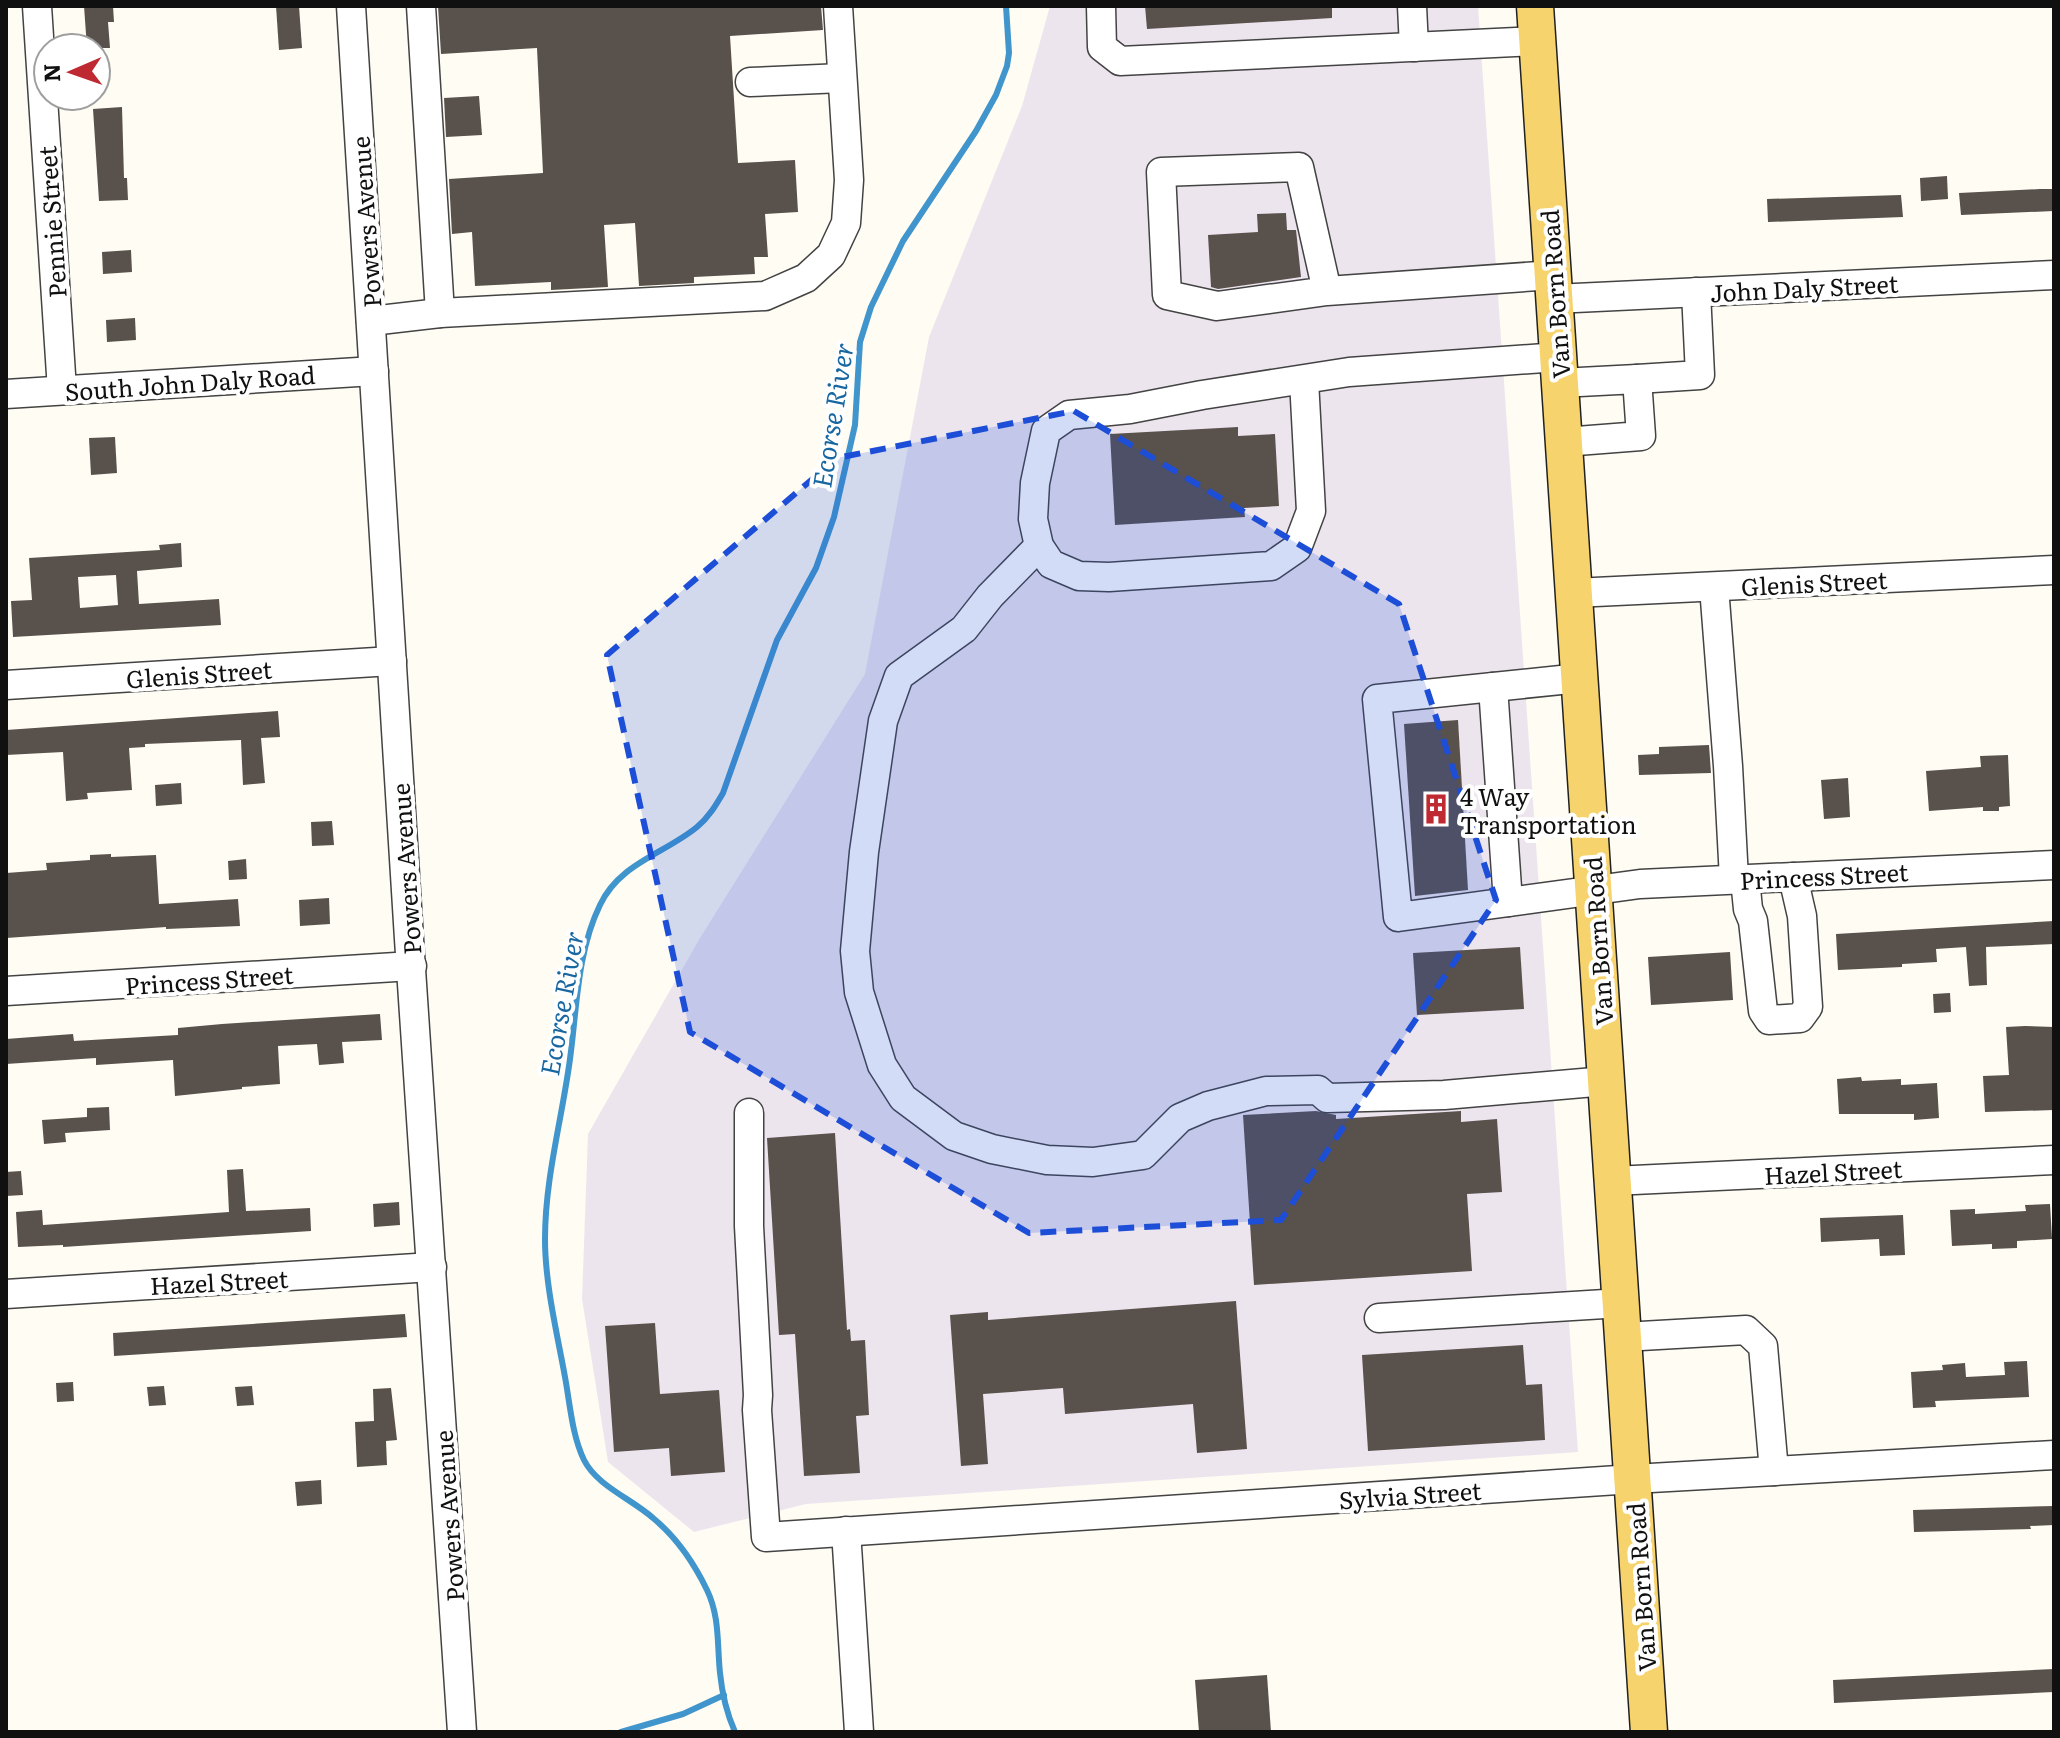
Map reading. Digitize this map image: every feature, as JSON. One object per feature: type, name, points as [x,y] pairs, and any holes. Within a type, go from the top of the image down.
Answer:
[{"type":"main road","name":"Van Born Road","points":[[1535,6],[1649,1732]]},
{"type":"street","name":"Pennie Street","points":[[37,6],[62,390]]},
{"type":"street","name":"Powers Avenue","points":[[351,6],[462,1732]]},
{"type":"street","points":[[421,6],[440,313]]},
{"type":"street","points":[[371,321],[440,313],[765,296],[806,278],[831,255],[846,223],[849,180],[838,6]]},
{"type":"street","points":[[1101,6],[1102,47],[1120,61],[1538,41]]},
{"type":"street","points":[[1412,6],[1414,47]]},
{"type":"street","points":[[750,82],[842,78]]},
{"type":"street","name":"John Daly Street","points":[[1327,291],[1299,167],[1161,172],[1167,295],[1217,306],[1327,291],[1554,287],[1696,292],[2054,275]]},
{"type":"street","points":[[1304,380],[1311,511],[1297,548],[1271,566],[1109,577],[1079,576],[1051,564],[1039,546],[1033,519],[1035,483],[1046,431],[1069,415],[1130,409],[1349,372],[1559,370],[1637,379],[1700,375],[1696,292]]},
{"type":"street","name":"South John Daly Road","points":[[6,394],[374,371]]},
{"type":"street","points":[[1564,442],[1641,436],[1637,379]]},
{"type":"street","points":[[1039,546],[990,596],[964,629],[899,676],[883,721],[864,852],[855,951],[859,992],[871,1036],[882,1065],[903,1098],[954,1136],[980,1145],[1047,1160],[1093,1162],[1143,1155],[1180,1118],[1208,1106],[1266,1091],[1318,1090],[1327,1098],[1444,1095],[1606,1081]]},
{"type":"street","name":"Glenis Street","points":[[1574,593],[2054,570]]},
{"type":"street","points":[[1714,587],[1739,879],[1753,921],[1763,1011],[1769,1020],[1800,1018],[1808,1007],[1802,916],[1793,877]]},
{"type":"street","name":"Glenis Street","points":[[6,685],[392,661]]},
{"type":"street","points":[[1508,902],[1493,687],[1580,678]]},
{"type":"street","name":"Princess Street","points":[[1493,687],[1377,699],[1398,917],[1640,884],[2054,865]]},
{"type":"street","name":"Princess Street","points":[[6,991],[412,966]]},
{"type":"street","name":"Sylvia Street","points":[[749,1113],[749,1226],[766,1537],[1633,1479],[2054,1455]]},
{"type":"street","name":"Hazel Street","points":[[1613,1181],[2054,1160]]},
{"type":"street","name":"Hazel Street","points":[[6,1294],[432,1267]]},
{"type":"street","points":[[1379,1318],[1622,1320],[1746,1330],[1763,1346],[1774,1471]]},
{"type":"street","points":[[846,1531],[859,1732]]},
{"type":"highlighted area","points":[[1074,411],[1399,604],[1496,900],[1281,1220],[1029,1233],[690,1032],[607,655],[837,458]]},
{"type":"shaded area","points":[[1050,6],[1478,6],[1578,1452],[806,1504],[694,1532],[608,1462],[582,1299],[588,1134],[700,938],[865,674],[929,337],[1022,106]]},
{"type":"building","points":[[84,6],[113,6],[114,22],[108,22],[109,32],[86,32]]},
{"type":"building","points":[[276,6],[299,6],[302,48],[279,50]]},
{"type":"building","points":[[438,6],[821,6],[823,30],[730,36],[738,163],[795,160],[798,212],[765,214],[768,257],[754,257],[755,274],[694,277],[694,283],[639,286],[635,223],[604,225],[608,287],[551,290],[551,282],[475,286],[472,232],[452,234],[449,179],[543,173],[537,48],[441,54]]},
{"type":"building","points":[[1145,6],[1332,6],[1332,18],[1147,29]]},
{"type":"building","points":[[479,96],[482,135],[446,137],[444,98]]},
{"type":"building","points":[[122,107],[124,178],[127,178],[128,200],[99,201],[93,112],[112,112],[112,108]]},
{"type":"building","points":[[1947,176],[1948,199],[1921,201],[1920,178]]},
{"type":"building","points":[[2054,189],[2054,211],[1961,215],[1959,193]]},
{"type":"building","points":[[1901,195],[1903,217],[1768,222],[1767,199]]},
{"type":"building","points":[[1286,213],[1287,230],[1296,230],[1301,277],[1218,289],[1211,287],[1208,235],[1258,232],[1257,214]]},
{"type":"building","points":[[131,250],[132,272],[103,274],[102,252]]},
{"type":"building","points":[[135,318],[136,340],[107,342],[106,320]]},
{"type":"building","points":[[1238,427],[1238,436],[1275,434],[1279,506],[1244,508],[1245,517],[1115,525],[1110,434]]},
{"type":"building","points":[[115,437],[117,473],[91,475],[89,438]]},
{"type":"building","points":[[181,543],[182,567],[137,571],[139,604],[219,599],[221,625],[13,637],[11,601],[32,600],[29,558],[160,550],[159,545]],"holes":[[[116,575],[118,605],[80,608],[78,577]]]},
{"type":"building","points":[[278,711],[280,737],[261,738],[265,783],[243,785],[241,740],[145,744],[145,747],[129,748],[132,790],[87,793],[88,799],[66,801],[63,752],[6,755],[6,730]]},
{"type":"building","name":"4 Way Transportation","points":[[1458,720],[1468,890],[1415,896],[1404,724]]},
{"type":"building","points":[[1709,745],[1711,773],[1639,775],[1638,755],[1659,754],[1659,747]]},
{"type":"building","points":[[2008,755],[2010,806],[1999,807],[1999,811],[1983,811],[1983,807],[1929,811],[1926,771],[1981,767],[1980,756]]},
{"type":"building","points":[[1848,778],[1850,817],[1824,819],[1821,780]]},
{"type":"building","points":[[181,783],[182,804],[156,806],[155,785]]},
{"type":"building","points":[[332,821],[334,845],[312,846],[311,822]]},
{"type":"building","points":[[111,854],[111,857],[156,855],[159,904],[238,899],[240,926],[166,927],[6,938],[6,873],[47,870],[46,863],[90,860],[90,855]]},
{"type":"building","points":[[246,859],[247,879],[229,880],[228,861]]},
{"type":"building","points":[[329,898],[330,924],[300,926],[299,900]]},
{"type":"building","points":[[2054,921],[2054,944],[1986,947],[1987,985],[1969,986],[1966,947],[1936,949],[1937,962],[1838,970],[1836,934]]},
{"type":"building","points":[[1520,947],[1524,1009],[1417,1015],[1413,953]]},
{"type":"building","points":[[1730,952],[1733,1000],[1651,1005],[1648,957]]},
{"type":"building","points":[[1950,993],[1951,1012],[1934,1013],[1933,994]]},
{"type":"building","points":[[380,1014],[382,1040],[342,1042],[344,1063],[319,1065],[317,1044],[278,1046],[280,1084],[175,1096],[173,1060],[96,1065],[96,1058],[6,1064],[6,1039],[73,1034],[74,1041],[178,1035],[178,1028]]},
{"type":"building","points":[[2006,1027],[2054,1027],[2054,1110],[1985,1112],[1983,1076],[2009,1075]]},
{"type":"building","points":[[1861,1077],[1862,1081],[1901,1079],[1901,1085],[1937,1083],[1939,1118],[1914,1120],[1914,1114],[1839,1114],[1837,1079]]},
{"type":"building","points":[[109,1107],[110,1130],[65,1133],[66,1142],[44,1144],[42,1120],[87,1117],[87,1108]]},
{"type":"building","points":[[1316,1111],[1336,1115],[1336,1119],[1461,1111],[1461,1122],[1497,1119],[1502,1192],[1467,1194],[1472,1271],[1254,1285],[1243,1115]]},
{"type":"building","points":[[835,1133],[847,1330],[850,1329],[851,1341],[865,1340],[869,1415],[856,1416],[860,1473],[804,1476],[795,1334],[779,1335],[767,1138]]},
{"type":"building","points":[[243,1169],[246,1211],[310,1208],[311,1231],[63,1247],[18,1247],[16,1212],[42,1210],[43,1225],[229,1212],[227,1170]]},
{"type":"building","points":[[21,1171],[23,1195],[6,1196],[6,1172]]},
{"type":"building","points":[[399,1202],[400,1225],[374,1227],[373,1204]]},
{"type":"building","points":[[2050,1204],[2052,1239],[2017,1241],[2017,1248],[1992,1249],[1992,1244],[1952,1246],[1950,1210],[1975,1209],[1975,1214],[2026,1211],[2025,1205]]},
{"type":"building","points":[[1903,1215],[1905,1255],[1880,1256],[1879,1239],[1821,1242],[1820,1218]]},
{"type":"building","points":[[1236,1301],[1247,1449],[1197,1453],[1193,1404],[1065,1414],[1063,1388],[983,1394],[988,1464],[961,1466],[950,1315],[988,1312],[988,1320]]},
{"type":"building","points":[[405,1314],[407,1337],[114,1356],[113,1333]]},
{"type":"building","points":[[655,1323],[660,1394],[719,1390],[725,1472],[671,1476],[669,1448],[614,1452],[605,1326]]},
{"type":"building","points":[[1523,1345],[1526,1385],[1542,1384],[1545,1440],[1368,1451],[1362,1355]]},
{"type":"building","points":[[2027,1361],[2029,1397],[1935,1401],[1936,1407],[1913,1408],[1911,1372],[1943,1370],[1942,1365],[1965,1363],[1966,1377],[2005,1375],[2004,1362]]},
{"type":"building","points":[[73,1382],[74,1401],[57,1402],[56,1383]]},
{"type":"building","points":[[164,1386],[166,1405],[149,1406],[147,1387]]},
{"type":"building","points":[[252,1386],[254,1405],[237,1406],[235,1387]]},
{"type":"building","points":[[391,1388],[397,1440],[386,1441],[387,1465],[357,1467],[355,1422],[374,1421],[373,1389]]},
{"type":"building","points":[[321,1480],[322,1504],[297,1506],[295,1482]]},
{"type":"building","points":[[2054,1506],[2054,1525],[2030,1526],[2031,1529],[1914,1532],[1913,1510]]},
{"type":"building","points":[[2054,1669],[2054,1692],[1834,1703],[1833,1680]]},
{"type":"building","points":[[1267,1675],[1271,1732],[1199,1732],[1195,1680]]},
{"type":"waterway","name":"Ecorse River","points":[[735,1732],[722,1688],[714,1610],[702,1580],[684,1551],[661,1525],[606,1485],[590,1469],[574,1430],[549,1291],[545,1239],[548,1194],[570,1059],[579,980],[592,923],[609,891],[631,869],[697,827],[723,793],[777,640],[816,568],[834,517],[855,425],[860,342],[871,307],[903,241],[976,131],[996,95],[1009,53],[1006,6]]},
{"type":"waterway","points":[[621,1732],[683,1714],[724,1695]]},
{"type":"place","name":"4 Way Transportation","points":[[1436,809]]}]
